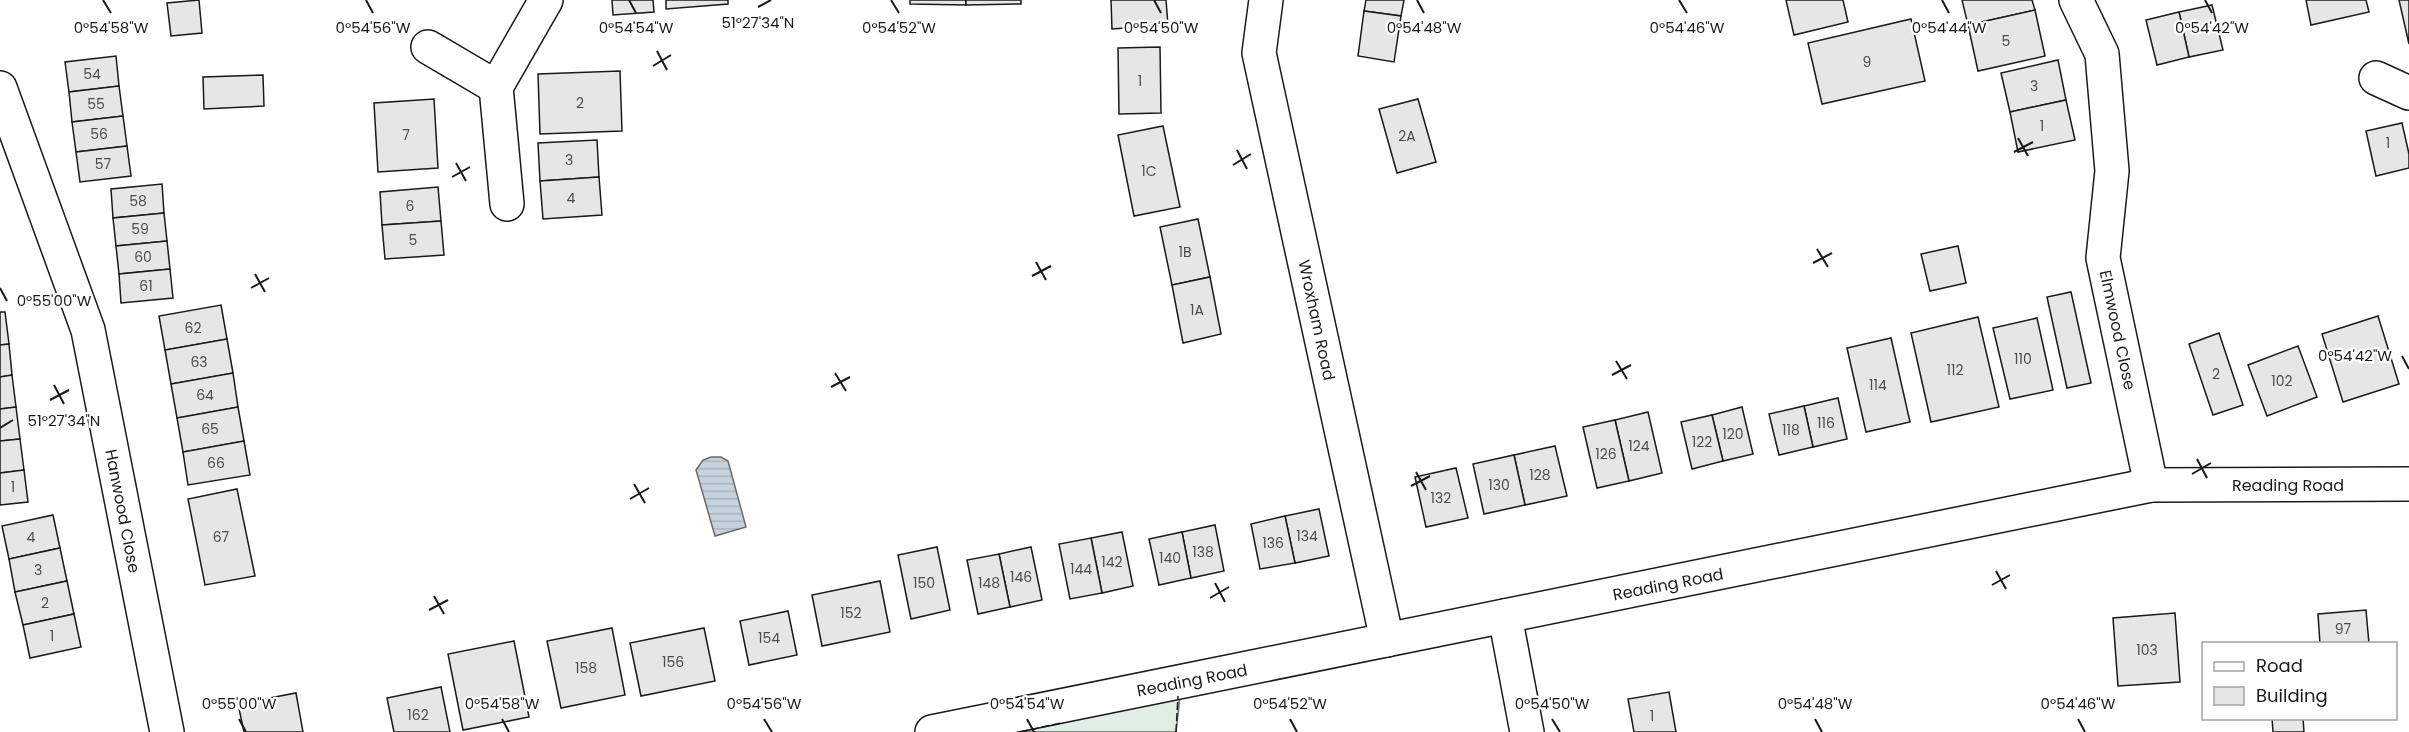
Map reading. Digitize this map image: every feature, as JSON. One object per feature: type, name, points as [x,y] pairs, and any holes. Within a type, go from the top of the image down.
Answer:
[{"type":"street","points":[[507,204],[495,87],[546,0]]},
{"type":"street","name":"Wroxham Road","points":[[1266,0],[1259,53],[1387,640]]},
{"type":"street","name":"Elmwood Close","points":[[2076,0],[2102,54],[2112,171],[2103,258],[2151,485]]},
{"type":"street","points":[[428,47],[495,87]]},
{"type":"street","points":[[2376,78],[2409,93]]},
{"type":"street","name":"Hanwood Close","points":[[0,88],[88,330],[167,732]]},
{"type":"street","name":"Reading Road","points":[[932,732],[2151,485],[2409,484]]},
{"type":"street","points":[[1504,616],[1527,732]]},
{"type":"green space","points":[[1180,696],[1176,732],[1020,732]]},
{"type":"shaded area","points":[[721,457],[728,461],[746,527],[715,536],[696,470],[703,460]]},
{"type":"building","points":[[199,0],[202,33],[171,36],[167,3]]},
{"type":"building","points":[[612,0],[653,0],[654,12],[613,15]]},
{"type":"building","points":[[666,0],[728,0],[728,4],[666,9]]},
{"type":"building","points":[[910,0],[966,0],[966,5],[910,4]]},
{"type":"building","points":[[966,0],[1021,0],[1021,4],[966,5]]},
{"type":"building","points":[[1111,0],[1166,0],[1168,25],[1112,29]]},
{"type":"building","points":[[1366,0],[1404,0],[1401,16],[1364,11]]},
{"type":"building","points":[[1786,0],[1843,0],[1848,22],[1794,35]]},
{"type":"building","points":[[1962,0],[2032,0],[2035,10],[1968,25]]},
{"type":"building","points":[[2306,0],[2366,0],[2369,12],[2311,25]]},
{"type":"building","points":[[2399,0],[2409,0],[2409,44]]},
{"type":"building","points":[[2212,5],[2223,50],[2189,57],[2179,12]]},
{"type":"building","points":[[2035,10],[2045,56],[1978,71],[1968,25]]},
{"type":"building","points":[[1364,11],[1401,16],[1394,62],[1358,56]]},
{"type":"building","points":[[2179,12],[2189,57],[2157,65],[2146,20]]},
{"type":"building","points":[[1911,19],[1925,81],[1822,104],[1808,43]]},
{"type":"building","points":[[1160,47],[1161,113],[1119,114],[1118,48]]},
{"type":"building","points":[[116,56],[119,86],[69,92],[65,62]]},
{"type":"building","points":[[2058,60],[2066,100],[2010,112],[2001,73]]},
{"type":"building","points":[[620,71],[622,131],[540,134],[538,74]]},
{"type":"building","points":[[263,75],[264,106],[204,109],[203,77]]},
{"type":"building","points":[[119,86],[123,116],[72,122],[69,92]]},
{"type":"building","points":[[434,99],[438,168],[378,172],[374,103]]},
{"type":"building","points":[[1418,99],[1436,162],[1397,173],[1379,109]]},
{"type":"building","points":[[2066,100],[2075,140],[2018,152],[2010,112]]},
{"type":"building","points":[[123,116],[127,146],[76,152],[72,122]]},
{"type":"building","points":[[2402,123],[2409,154],[2409,168],[2376,176],[2366,131]]},
{"type":"building","points":[[1163,126],[1180,207],[1134,216],[1118,135]]},
{"type":"building","points":[[597,140],[599,177],[540,181],[538,143]]},
{"type":"building","points":[[127,146],[131,176],[80,182],[76,152]]},
{"type":"building","points":[[599,177],[602,215],[543,219],[540,181]]},
{"type":"building","points":[[162,184],[164,213],[113,218],[111,189]]},
{"type":"building","points":[[438,187],[441,221],[382,225],[380,192]]},
{"type":"building","points":[[164,213],[167,241],[116,246],[113,218]]},
{"type":"building","points":[[1198,219],[1210,277],[1172,285],[1160,227]]},
{"type":"building","points":[[441,221],[444,255],[385,259],[382,225]]},
{"type":"building","points":[[167,241],[170,269],[119,274],[116,246]]},
{"type":"building","points":[[1958,246],[1966,283],[1930,291],[1921,254]]},
{"type":"building","points":[[170,269],[173,298],[121,303],[119,274]]},
{"type":"building","points":[[1210,277],[1221,334],[1183,343],[1172,285]]},
{"type":"building","points":[[2071,292],[2091,383],[2067,388],[2047,297]]},
{"type":"building","points":[[221,305],[227,339],[165,350],[159,316]]},
{"type":"building","points":[[0,312],[5,312],[9,344],[0,345]]},
{"type":"building","points":[[2378,316],[2399,384],[2343,402],[2322,334]]},
{"type":"building","points":[[1978,317],[1999,407],[1931,422],[1911,333]]},
{"type":"building","points":[[2037,318],[2053,390],[2010,399],[1993,328]]},
{"type":"building","points":[[2219,333],[2243,405],[2213,415],[2189,344]]},
{"type":"building","points":[[1891,338],[1910,422],[1866,432],[1847,348]]},
{"type":"building","points":[[227,339],[233,373],[171,384],[165,350]]},
{"type":"building","points":[[9,344],[12,375],[0,377],[0,345]]},
{"type":"building","points":[[2298,346],[2317,397],[2267,416],[2248,365]]},
{"type":"building","points":[[233,373],[238,407],[177,418],[171,384]]},
{"type":"building","points":[[12,375],[16,407],[0,409],[0,377]]},
{"type":"building","points":[[1838,398],[1847,439],[1813,447],[1804,406]]},
{"type":"building","points":[[1804,406],[1813,447],[1779,455],[1769,414]]},
{"type":"building","points":[[16,407],[20,439],[0,441],[0,409]]},
{"type":"building","points":[[238,407],[244,441],[183,452],[177,418]]},
{"type":"building","points":[[1742,407],[1753,454],[1723,461],[1712,415]]},
{"type":"building","points":[[1648,412],[1662,473],[1629,481],[1615,420]]},
{"type":"building","points":[[1712,415],[1723,461],[1692,469],[1681,422]]},
{"type":"building","points":[[1615,420],[1629,481],[1597,488],[1583,427]]},
{"type":"building","points":[[20,439],[24,470],[0,473],[0,441]]},
{"type":"building","points":[[244,441],[250,475],[188,485],[183,452]]},
{"type":"building","points":[[1555,446],[1567,496],[1525,505],[1514,455]]},
{"type":"building","points":[[1514,455],[1525,505],[1484,514],[1473,464]]},
{"type":"building","points":[[1456,468],[1468,518],[1426,527],[1415,477]]},
{"type":"building","points":[[24,470],[28,502],[0,505],[0,473]]},
{"type":"building","points":[[237,489],[255,576],[205,585],[188,499]]},
{"type":"building","points":[[1319,509],[1329,556],[1295,563],[1285,516]]},
{"type":"building","points":[[53,515],[60,548],[9,559],[2,526]]},
{"type":"building","points":[[1285,516],[1295,563],[1260,569],[1251,524]]},
{"type":"building","points":[[1215,525],[1224,571],[1191,578],[1182,532]]},
{"type":"building","points":[[1122,532],[1133,586],[1102,593],[1091,538]]},
{"type":"building","points":[[1182,532],[1191,578],[1159,585],[1149,539]]},
{"type":"building","points":[[1091,538],[1102,593],[1070,599],[1059,544]]},
{"type":"building","points":[[937,547],[950,610],[911,619],[898,555]]},
{"type":"building","points":[[1031,547],[1042,600],[1010,607],[999,554]]},
{"type":"building","points":[[60,548],[67,581],[15,592],[9,559]]},
{"type":"building","points":[[999,554],[1010,607],[978,614],[967,560]]},
{"type":"building","points":[[67,581],[74,614],[23,625],[15,592]]},
{"type":"building","points":[[880,581],[890,632],[822,646],[812,595]]},
{"type":"building","points":[[2366,610],[2369,642],[2320,642],[2318,614]]},
{"type":"building","points":[[788,611],[797,655],[749,665],[740,621]]},
{"type":"building","points":[[2175,613],[2180,682],[2118,686],[2113,618]]},
{"type":"building","points":[[74,614],[81,647],[30,658],[23,625]]},
{"type":"building","points":[[612,628],[625,695],[561,708],[547,641]]},
{"type":"building","points":[[704,628],[715,681],[641,696],[630,643]]},
{"type":"building","points":[[514,641],[529,717],[463,730],[448,654]]},
{"type":"building","points":[[441,687],[450,732],[394,732],[387,698]]},
{"type":"building","points":[[1669,692],[1676,732],[1634,732],[1628,699]]},
{"type":"building","points":[[296,693],[303,732],[244,732],[238,704]]},
{"type":"building","points":[[2272,720],[2303,720],[2304,732],[2273,732]]},
{"type":"fence","points":[[1176,732],[1178,696]]},
{"type":"fence","points":[[1020,732],[1061,723]]}]
